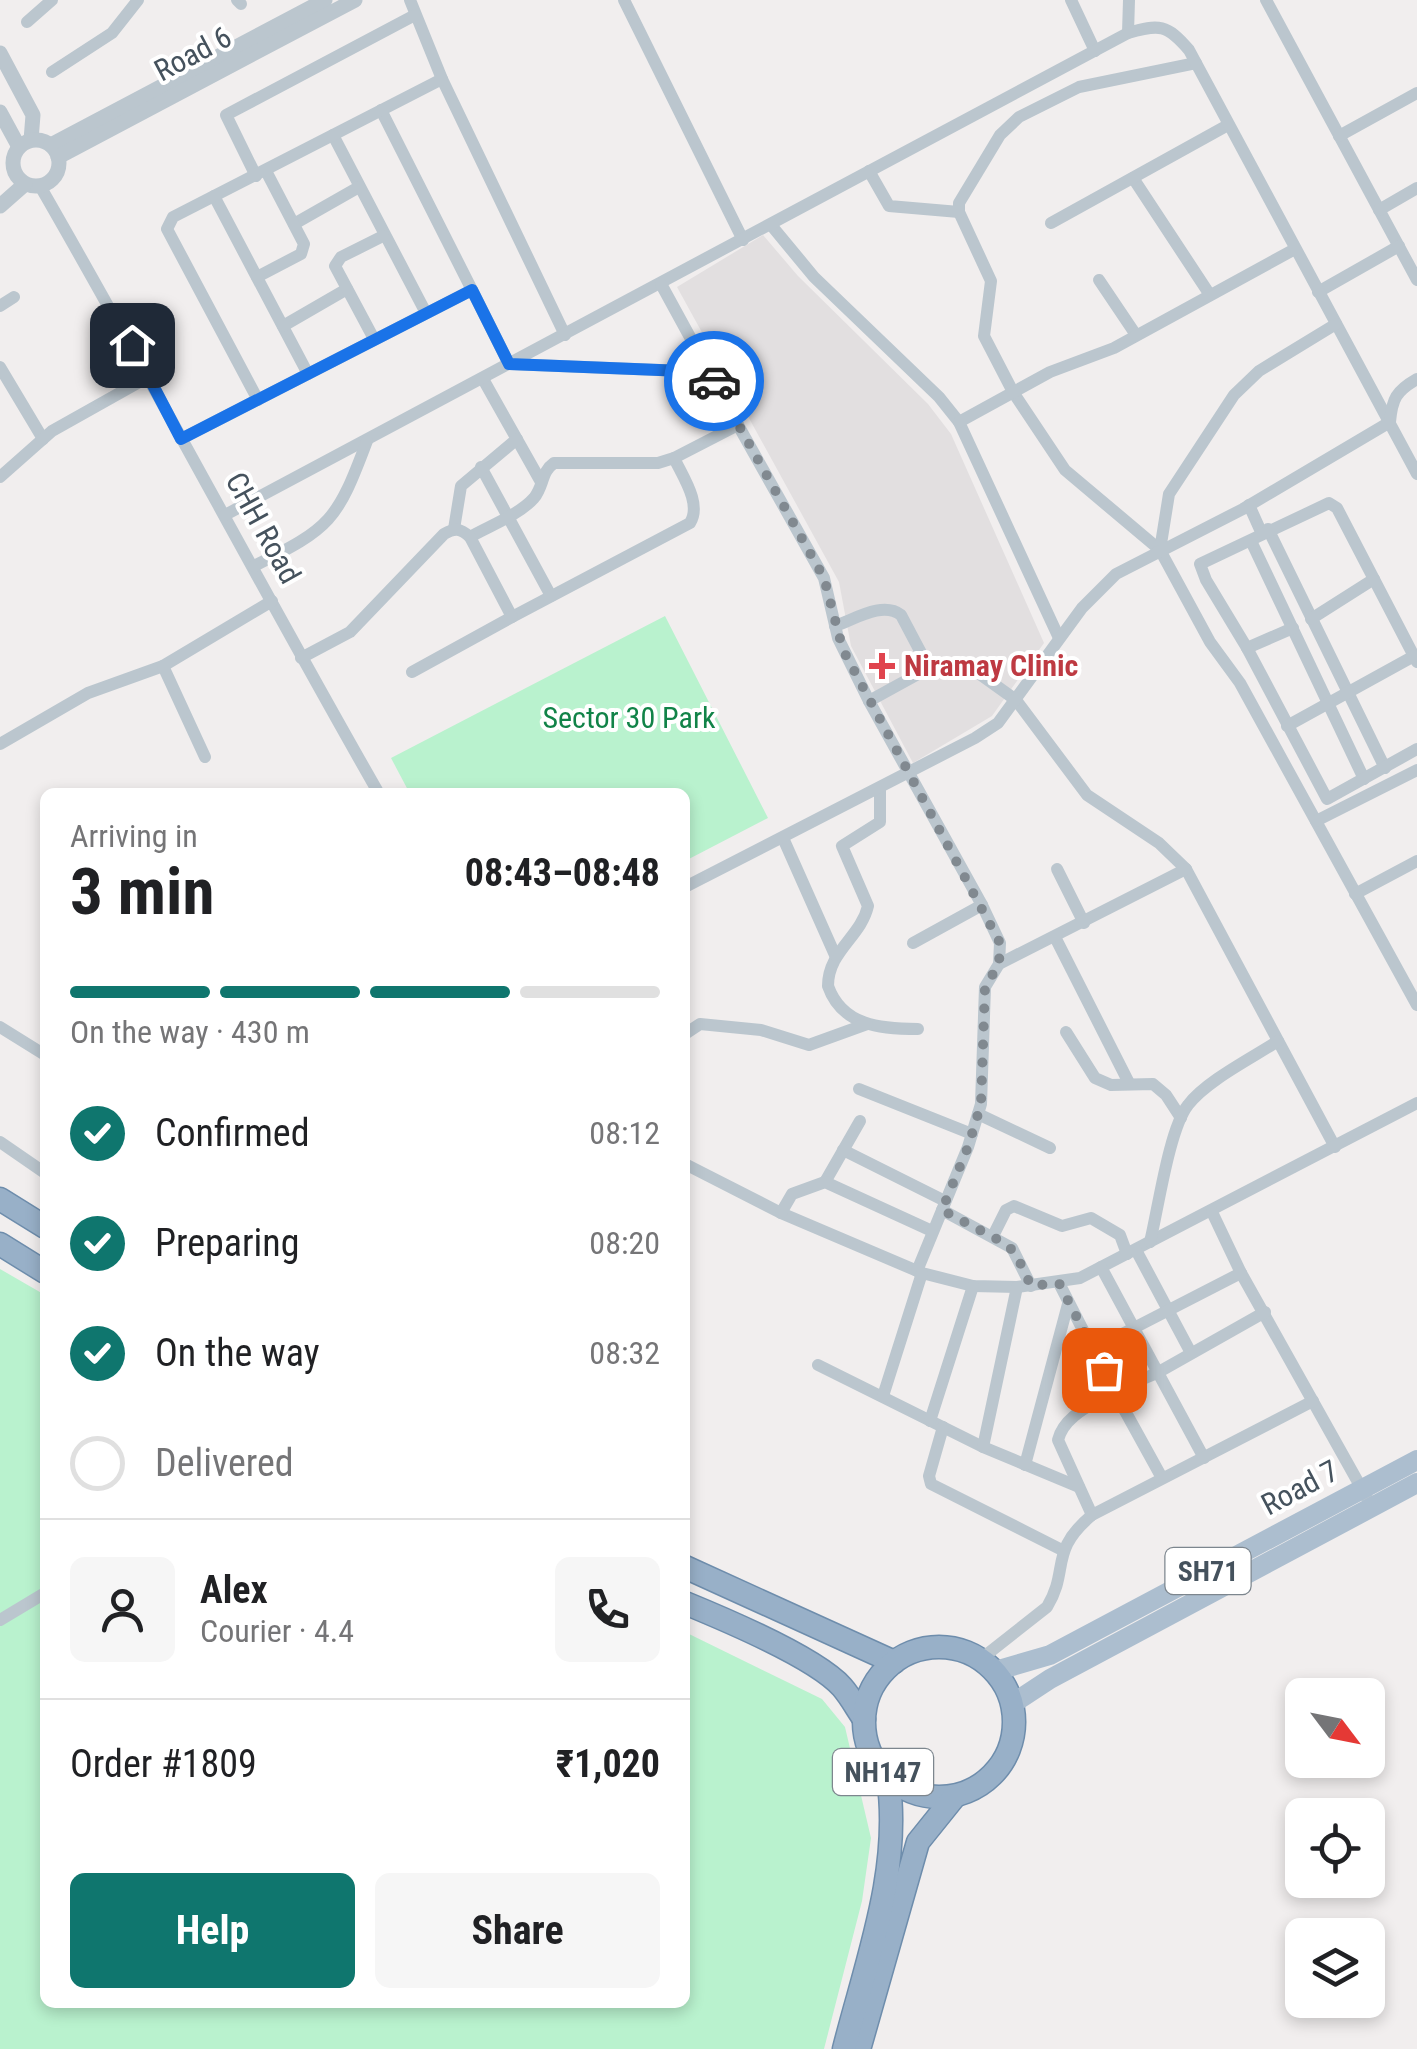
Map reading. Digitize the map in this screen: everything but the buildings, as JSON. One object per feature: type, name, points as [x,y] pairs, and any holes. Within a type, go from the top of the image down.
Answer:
[{"type":"highway","points":[[0,1199],[40,1224]]},
{"type":"highway","points":[[0,1244],[40,1269]]},
{"type":"highway","points":[[690,1570],[894,1662],[921,1649],[958,1649],[988,1665],[1012,1704]]},
{"type":"highway","name":"NH147","points":[[690,1604],[827,1674],[842,1687],[864,1719],[872,1755],[888,1778],[922,1796],[954,1796]]},
{"type":"highway","name":"NH147","points":[[864,1719],[870,1691],[894,1662]]},
{"type":"highway","name":"NH147","points":[[860,2049],[918,1842],[954,1796],[986,1780],[1001,1764],[1011,1744],[1012,1704]]},
{"type":"highway","name":"NH147","points":[[844,2049],[884,1889],[892,1836],[888,1778]]},
{"type":"main road","name":"Road 7","points":[[1012,1704],[1367,1498],[1417,1460]]},
{"type":"main road","name":"Road 7","points":[[988,1665],[1050,1655],[1367,1498],[1417,1482]]},
{"type":"street","points":[[27,22],[52,0]]},
{"type":"street","points":[[52,72],[112,33],[138,0]]},
{"type":"street","name":"Road 6","points":[[54,151],[325,0]]},
{"type":"street","name":"Road 6","points":[[54,151],[354,0]]},
{"type":"street","points":[[410,0],[442,78],[565,335]]},
{"type":"street","points":[[624,0],[743,240]]},
{"type":"street","points":[[1071,0],[1094,50]]},
{"type":"street","points":[[1128,33],[1129,0]]},
{"type":"street","points":[[1266,0],[1416,277]]},
{"type":"street","points":[[256,277],[300,254],[304,244],[226,115],[415,16]]},
{"type":"street","points":[[225,516],[1094,50],[1128,33],[1156,25],[1175,33],[1196,63],[1417,474]]},
{"type":"street","points":[[0,53],[33,114],[25,144],[12,160],[26,181]]},
{"type":"street","points":[[1196,63],[1079,87],[1019,117],[1000,135],[963,195],[958,212],[991,282],[984,336],[1013,392],[1065,470],[1160,550],[1210,642],[1240,683],[1417,1005]]},
{"type":"street","points":[[258,400],[167,228],[173,217],[442,78]]},
{"type":"street","points":[[1340,136],[1417,93]]},
{"type":"street","points":[[381,110],[509,364]]},
{"type":"street","points":[[0,112],[25,144],[54,151],[57,173],[0,187]]},
{"type":"street","points":[[1051,223],[1228,125]]},
{"type":"street","points":[[332,135],[426,313]]},
{"type":"street","points":[[869,171],[889,206],[958,212]]},
{"type":"street","points":[[1134,178],[1210,295]]},
{"type":"street","points":[[0,206],[26,181]]},
{"type":"street","name":"CHH Road","points":[[26,181],[150,376],[181,439],[376,788]]},
{"type":"street","points":[[294,224],[359,188]]},
{"type":"street","points":[[1379,210],[1417,188]]},
{"type":"street","points":[[214,196],[308,374]]},
{"type":"street","points":[[771,225],[814,277],[939,397],[959,422],[1059,638]]},
{"type":"street","points":[[374,339],[335,266],[337,261],[383,236]]},
{"type":"street","points":[[1318,292],[1399,246]]},
{"type":"street","points":[[959,422],[1050,372],[1136,336],[1294,248]]},
{"type":"street","points":[[1099,280],[1136,336]]},
{"type":"street","points":[[661,284],[824,578],[835,626],[869,701],[1000,943],[999,964],[985,987],[978,1114],[932,1232],[884,1396]]},
{"type":"street","points":[[282,326],[347,289]]},
{"type":"street","points":[[181,439],[472,290]]},
{"type":"street","points":[[0,306],[14,297]]},
{"type":"street","points":[[1160,550],[1169,494],[1234,394],[1259,371],[1336,324]]},
{"type":"street","points":[[509,364],[709,372]]},
{"type":"street","points":[[0,368],[43,439]]},
{"type":"street","points":[[0,477],[43,439],[150,376]]},
{"type":"street","points":[[482,379],[541,482]]},
{"type":"street","points":[[1390,422],[1392,400],[1401,388],[1417,379]]},
{"type":"street","points":[[690,884],[910,774],[998,723],[1059,638],[1106,582],[1249,506],[1390,422]]},
{"type":"street","points":[[470,537],[529,503],[538,494],[545,469],[554,462],[658,464],[738,425]]},
{"type":"street","points":[[454,529],[461,486],[517,439]]},
{"type":"street","points":[[254,566],[325,526],[346,494],[367,441]]},
{"type":"street","points":[[412,672],[690,523],[696,514],[694,504],[674,458]]},
{"type":"street","points":[[481,467],[552,596]]},
{"type":"street","points":[[1287,726],[1415,659],[1337,508],[1329,503],[1200,564],[1326,800],[1417,749]]},
{"type":"street","points":[[1249,506],[1292,628],[1328,704],[1382,788]]},
{"type":"street","points":[[301,658],[350,632],[444,534],[454,529],[470,537],[512,617]]},
{"type":"street","points":[[1260,535],[1311,619],[1348,692],[1375,774]]},
{"type":"street","points":[[1311,619],[1374,579]]},
{"type":"street","points":[[0,744],[88,693],[164,666],[272,601]]},
{"type":"street","points":[[835,626],[885,608],[894,610],[901,615],[929,668]]},
{"type":"street","points":[[1247,648],[1292,628]]},
{"type":"street","points":[[869,701],[929,668],[944,664],[970,667],[1016,700],[1087,795],[1159,843],[1186,869],[1335,1147]]},
{"type":"street","points":[[164,666],[205,757]]},
{"type":"street","points":[[1316,821],[1417,770]]},
{"type":"street","points":[[880,789],[880,822],[842,846],[868,906],[863,920],[835,955],[828,980],[831,994],[844,1012],[888,1030],[918,1029]]},
{"type":"street","points":[[783,838],[835,955]]},
{"type":"street","points":[[1355,894],[1417,861]]},
{"type":"street","points":[[1057,868],[1084,922]]},
{"type":"street","points":[[999,964],[1186,869]]},
{"type":"street","points":[[913,943],[982,905]]},
{"type":"street","points":[[1055,937],[1129,1083]]},
{"type":"street","points":[[690,1031],[700,1024],[761,1030],[809,1045],[867,1024]]},
{"type":"street","points":[[0,1028],[40,1051]]},
{"type":"street","points":[[1066,1032],[1095,1078],[1110,1085],[1152,1084],[1180,1118]]},
{"type":"street","points":[[1150,1242],[1180,1118],[1200,1093],[1278,1041]]},
{"type":"street","points":[[859,1088],[972,1134]]},
{"type":"street","points":[[690,1167],[781,1213],[919,1272],[973,1286],[1024,1286],[1059,1283],[1101,1267],[1416,1105]]},
{"type":"street","points":[[978,1114],[1050,1148]]},
{"type":"street","points":[[781,1213],[792,1194],[825,1182],[860,1121]]},
{"type":"street","points":[[0,1142],[40,1170]]},
{"type":"street","points":[[844,1150],[993,1236],[1016,1254],[1024,1286],[983,1447]]},
{"type":"street","points":[[825,1182],[932,1232]]},
{"type":"street","points":[[993,1236],[1006,1210],[1014,1206],[1062,1226],[1092,1218],[1120,1235],[1169,1310],[1191,1353]]},
{"type":"street","points":[[1212,1212],[1241,1274],[1367,1498]]},
{"type":"street","points":[[1101,1267],[1204,1458]]},
{"type":"street","points":[[1093,1349],[1241,1274]]},
{"type":"street","points":[[1059,1283],[1162,1478]]},
{"type":"street","points":[[973,1286],[936,1424],[931,1484],[1062,1550]]},
{"type":"street","points":[[1025,1466],[1068,1304]]},
{"type":"street","points":[[1092,1516],[1058,1440],[1060,1430],[1070,1418],[1264,1312]]},
{"type":"street","points":[[818,1365],[983,1447],[1079,1487]]},
{"type":"street","points":[[988,1665],[1047,1607],[1054,1596],[1062,1550],[1074,1530],[1162,1478],[1313,1401]]},
{"type":"street","points":[[0,1620],[40,1596]]},
{"type":"shaded area","points":[[763,235],[798,276],[928,404],[951,434],[1044,643],[992,716],[913,763],[851,646],[839,582],[677,287]]},
{"type":"green space","name":"Sector 30 Park","points":[[665,616],[768,818],[690,858],[690,788],[407,788],[391,758]]},
{"type":"green space","points":[[0,1269],[40,1292],[40,2008],[690,2008],[690,1634],[822,1699],[845,1727],[871,1838],[862,1901],[824,2049],[0,2049]]},
{"type":"way so far","points":[[714,381],[824,578],[843,650],[1000,943],[999,964],[985,987],[981,1104],[942,1210],[1006,1244],[1016,1254],[1031,1286],[1059,1283],[1104,1370]]},
{"type":"place","name":"Niramay Clinic","points":[[882,666]]},
{"type":"route","points":[[132,345],[181,439],[472,290],[509,364],[709,372],[714,381]]}]
